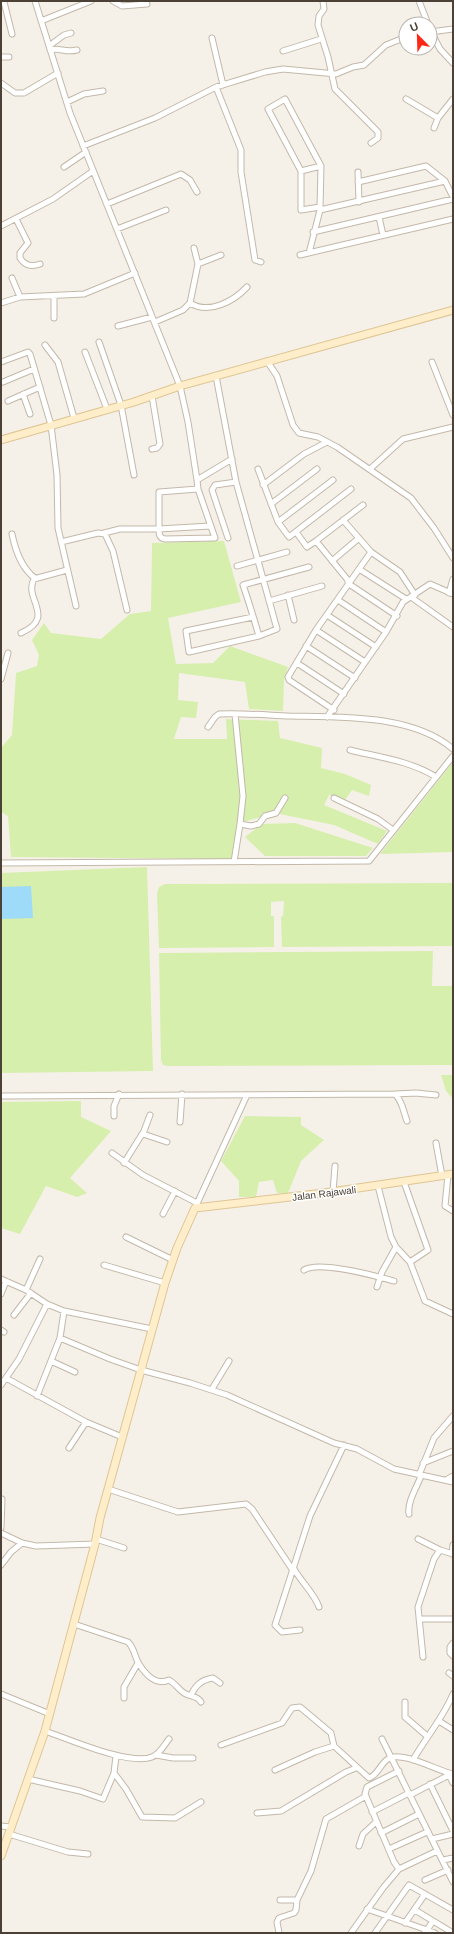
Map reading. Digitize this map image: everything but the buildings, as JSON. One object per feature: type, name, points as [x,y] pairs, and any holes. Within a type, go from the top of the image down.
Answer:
[{"type":"street","points":[[35,1],[49,48],[83,146],[180,386],[188,422],[198,489],[215,538],[165,539],[160,536],[159,492],[198,489]]},
{"type":"street","points":[[41,22],[92,1]]},
{"type":"street","points":[[113,1],[122,6],[147,4]]},
{"type":"street","points":[[323,1],[324,9],[317,21],[335,89],[378,132],[378,138],[370,143]]},
{"type":"street","points":[[419,1],[425,16]]},
{"type":"street","points":[[4,2],[12,34]]},
{"type":"street","points":[[438,30],[453,29]]},
{"type":"street","points":[[49,48],[64,35],[71,33]]},
{"type":"street","points":[[212,38],[223,85]]},
{"type":"street","points":[[283,51],[321,39]]},
{"type":"street","points":[[83,146],[155,118],[216,87],[278,69],[332,74],[342,73],[355,66],[364,66],[386,45],[398,40]]},
{"type":"street","points":[[438,46],[453,63]]},
{"type":"street","points":[[49,48],[67,52],[77,50]]},
{"type":"street","points":[[1,57],[9,57]]},
{"type":"street","points":[[1,83],[14,93],[24,94],[58,72]]},
{"type":"street","points":[[216,87],[241,150],[241,172],[252,234],[253,256],[256,261],[261,262]]},
{"type":"street","points":[[67,102],[84,94],[103,91]]},
{"type":"street","points":[[309,253],[320,208],[321,166],[285,99],[268,109],[301,171],[301,210],[320,208],[359,202],[445,181]]},
{"type":"street","points":[[406,99],[438,118]]},
{"type":"street","points":[[434,128],[438,118],[453,99]]},
{"type":"street","points":[[64,167],[86,152]]},
{"type":"street","points":[[301,171],[321,166]]},
{"type":"street","points":[[313,232],[453,198],[445,181],[426,166],[358,182]]},
{"type":"street","points":[[1,226],[53,200],[93,171]]},
{"type":"street","points":[[358,172],[359,202]]},
{"type":"street","points":[[107,204],[182,174],[190,180],[197,192]]},
{"type":"street","points":[[117,229],[166,210]]},
{"type":"street","points":[[379,217],[383,236]]},
{"type":"street","points":[[16,219],[28,243],[20,253],[20,258],[28,265],[33,266],[40,264]]},
{"type":"street","points":[[300,255],[453,219]]},
{"type":"street","points":[[118,326],[154,320],[183,310],[190,304],[198,264],[194,248]]},
{"type":"street","points":[[198,264],[221,255]]},
{"type":"street","points":[[1,303],[20,297],[84,294],[135,273]]},
{"type":"street","points":[[12,278],[20,297]]},
{"type":"street","points":[[190,304],[200,307],[224,304],[239,296],[247,287]]},
{"type":"street","points":[[54,296],[54,318]]},
{"type":"street","points":[[1,440],[152,396],[180,386],[453,310]]},
{"type":"street","points":[[100,342],[121,405],[134,475]]},
{"type":"street","points":[[45,345],[58,362],[74,418]]},
{"type":"street","points":[[1,362],[28,352],[40,388],[51,425],[57,475],[58,528],[76,606]]},
{"type":"street","points":[[85,352],[107,409]]},
{"type":"street","points":[[267,361],[277,376],[295,429],[299,433],[318,437],[327,442],[370,469],[411,498],[451,551],[453,558]]},
{"type":"street","points":[[432,362],[453,415]]},
{"type":"street","points":[[3,382],[34,369]]},
{"type":"street","points":[[216,376],[236,482],[277,629],[259,636],[189,652],[186,631],[253,617]]},
{"type":"street","points":[[8,401],[40,388]]},
{"type":"street","points":[[23,394],[30,414]]},
{"type":"street","points":[[152,396],[160,444],[157,448],[152,449]]},
{"type":"street","points":[[370,469],[403,439],[453,427]]},
{"type":"street","points":[[263,485],[304,454],[327,442]]},
{"type":"street","points":[[197,480],[232,459]]},
{"type":"street","points":[[258,469],[278,522],[288,537],[351,489]]},
{"type":"street","points":[[271,504],[316,469]]},
{"type":"street","points":[[278,522],[333,480]]},
{"type":"street","points":[[228,538],[212,490],[215,485],[236,482]]},
{"type":"street","points":[[296,532],[307,546],[316,541],[363,505]]},
{"type":"street","points":[[343,520],[371,552],[400,572],[411,597]]},
{"type":"street","points":[[61,542],[120,529],[159,529],[210,526]]},
{"type":"street","points":[[104,533],[109,539],[127,610]]},
{"type":"street","points":[[12,534],[17,550],[27,570],[35,578]]},
{"type":"street","points":[[332,561],[359,538]]},
{"type":"street","points":[[316,541],[349,584],[397,616]]},
{"type":"street","points":[[237,566],[287,552]]},
{"type":"street","points":[[334,710],[288,679],[316,630],[371,552]]},
{"type":"street","points":[[259,636],[243,585],[309,568]]},
{"type":"street","points":[[359,569],[411,597],[453,627]]},
{"type":"street","points":[[35,578],[67,570]]},
{"type":"street","points":[[21,633],[30,629],[37,621],[38,612],[32,586],[35,578]]},
{"type":"street","points":[[327,718],[411,597],[430,584],[436,585],[451,593],[453,579]]},
{"type":"street","points":[[269,600],[322,586]]},
{"type":"street","points":[[288,595],[294,620]]},
{"type":"street","points":[[338,600],[386,632]]},
{"type":"street","points":[[327,615],[376,647]]},
{"type":"street","points":[[316,630],[365,662]]},
{"type":"street","points":[[306,646],[355,678]]},
{"type":"street","points":[[1,679],[8,653]]},
{"type":"street","points":[[297,663],[344,694]]},
{"type":"street","points":[[208,727],[215,716],[219,714],[327,718],[347,717],[412,727],[441,738],[453,748]]},
{"type":"street","points":[[234,862],[243,796],[235,714]]},
{"type":"street","points":[[350,750],[403,763],[428,772],[436,777]]},
{"type":"street","points":[[1,863],[369,861],[453,756]]},
{"type":"street","points":[[240,824],[251,826],[259,824],[267,815],[276,813],[285,798]]},
{"type":"street","points":[[334,798],[378,819],[394,830]]},
{"type":"street","points":[[1,1096],[416,1093],[436,1096]]},
{"type":"street","points":[[114,1116],[114,1106],[119,1094]]},
{"type":"street","points":[[180,1122],[182,1094]]},
{"type":"street","points":[[395,1094],[403,1103],[403,1111],[407,1121]]},
{"type":"street","points":[[1,1856],[2,1848],[10,1831],[50,1714],[96,1542],[108,1489],[165,1283],[196,1205],[247,1095]]},
{"type":"street","points":[[124,1163],[142,1134],[150,1115]]},
{"type":"street","points":[[142,1134],[167,1142]]},
{"type":"street","points":[[436,1143],[448,1175],[445,1206],[453,1211]]},
{"type":"street","points":[[112,1153],[124,1163],[196,1205]]},
{"type":"street","points":[[334,1192],[335,1166]]},
{"type":"street","name":"Jalan Rajawali","points":[[196,1205],[334,1192],[448,1175]]},
{"type":"street","points":[[404,1182],[428,1250],[410,1262]]},
{"type":"street","points":[[378,1186],[391,1237],[396,1247],[410,1262],[426,1302],[453,1314]]},
{"type":"street","points":[[163,1214],[175,1192]]},
{"type":"street","points":[[126,1237],[173,1260]]},
{"type":"street","points":[[376,1286],[396,1247]]},
{"type":"street","points":[[14,1315],[29,1292],[40,1259]]},
{"type":"street","points":[[104,1266],[165,1283]]},
{"type":"street","points":[[304,1270],[310,1267],[330,1267],[394,1281]]},
{"type":"street","points":[[1,1279],[29,1292],[47,1304],[64,1311],[152,1329]]},
{"type":"street","points":[[1,1294],[6,1281]]},
{"type":"street","points":[[1,1385],[28,1344],[47,1304]]},
{"type":"street","points":[[38,1396],[60,1338],[64,1311]]},
{"type":"street","points":[[60,1338],[141,1370],[212,1389],[344,1445],[357,1449],[394,1469],[420,1476],[453,1482]]},
{"type":"street","points":[[212,1389],[229,1361]]},
{"type":"street","points":[[50,1362],[75,1372]]},
{"type":"street","points":[[6,1378],[86,1422],[122,1437]]},
{"type":"street","points":[[409,1514],[408,1510],[412,1496],[420,1476],[423,1463],[434,1438],[453,1416]]},
{"type":"street","points":[[69,1448],[86,1422]]},
{"type":"street","points":[[300,1630],[282,1632],[275,1625],[294,1570],[310,1516],[344,1445]]},
{"type":"street","points":[[423,1463],[453,1451]]},
{"type":"street","points":[[446,1480],[453,1476]]},
{"type":"street","points":[[108,1489],[178,1512],[246,1504],[252,1509],[294,1570],[310,1590],[320,1607]]},
{"type":"street","points":[[1,1528],[2,1499]]},
{"type":"street","points":[[1,1533],[22,1543],[36,1546],[96,1542],[124,1548]]},
{"type":"street","points":[[418,1539],[440,1550],[453,1554],[453,1545]]},
{"type":"street","points":[[1,1564],[11,1552],[22,1543]]},
{"type":"street","points":[[423,1657],[418,1607],[434,1559],[440,1550]]},
{"type":"street","points":[[420,1619],[453,1619]]},
{"type":"street","points":[[74,1624],[128,1642],[134,1647],[138,1663],[153,1680],[162,1683],[169,1680],[177,1685],[185,1694],[198,1698],[201,1702]]},
{"type":"street","points":[[453,1643],[450,1647],[450,1653],[453,1656]]},
{"type":"street","points":[[124,1698],[124,1687],[138,1663]]},
{"type":"street","points":[[191,1696],[196,1685],[205,1679],[213,1678],[220,1683]]},
{"type":"street","points":[[1,1694],[50,1714]]},
{"type":"street","points":[[413,1760],[427,1736],[439,1721],[453,1694]]},
{"type":"street","points":[[406,1702],[405,1716],[427,1736]]},
{"type":"street","points":[[221,1745],[282,1723],[292,1708],[296,1706],[300,1707],[316,1719],[331,1733],[334,1746],[356,1768],[369,1778]]},
{"type":"street","points":[[439,1721],[453,1730]]},
{"type":"street","points":[[45,1731],[116,1756],[140,1759],[156,1755],[169,1739]]},
{"type":"street","points":[[382,1739],[393,1757],[427,1832],[453,1880]]},
{"type":"street","points":[[275,1770],[334,1746]]},
{"type":"street","points":[[156,1755],[173,1758],[193,1758]]},
{"type":"street","points":[[28,1779],[80,1791],[103,1799],[114,1773],[116,1756]]},
{"type":"street","points":[[399,1869],[376,1822],[366,1796],[369,1778],[376,1774],[387,1759],[393,1757],[413,1760],[451,1774]]},
{"type":"street","points":[[257,1813],[281,1811],[346,1772],[356,1768]]},
{"type":"street","points":[[367,1787],[399,1771]]},
{"type":"street","points":[[114,1773],[126,1789],[142,1817],[175,1818],[201,1802]]},
{"type":"street","points":[[451,1774],[453,1783]]},
{"type":"street","points":[[372,1812],[451,1774]]},
{"type":"street","points":[[430,1784],[453,1833],[432,1839]]},
{"type":"street","points":[[279,1933],[277,1922],[279,1918],[295,1912],[297,1900],[311,1871],[326,1819],[366,1796]]},
{"type":"street","points":[[381,1833],[419,1814]]},
{"type":"street","points":[[359,1846],[363,1834],[376,1822]]},
{"type":"street","points":[[1,1826],[10,1831],[68,1852],[88,1854]]},
{"type":"street","points":[[389,1849],[427,1832]]},
{"type":"street","points":[[351,1933],[399,1869],[437,1851]]},
{"type":"street","points":[[443,1860],[453,1858]]},
{"type":"street","points":[[425,1880],[448,1870]]},
{"type":"street","points":[[375,1933],[408,1885],[411,1885],[453,1910]]},
{"type":"street","points":[[405,1923],[425,1894]]},
{"type":"street","points":[[280,1900],[297,1900]]},
{"type":"street","points":[[368,1909],[426,1932],[435,1933]]},
{"type":"street","points":[[415,1910],[453,1933]]},
{"type":"street","points":[[426,1932],[433,1921]]},
{"type":"green space","points":[[224,541],[241,602],[168,618],[176,664],[213,663],[230,646],[288,667],[284,680],[283,711],[249,709],[245,682],[179,673],[178,700],[198,702],[196,718],[181,717],[174,739],[227,739],[226,719],[278,721],[280,738],[322,748],[321,768],[345,774],[371,785],[369,796],[352,790],[345,800],[329,795],[324,805],[387,831],[378,844],[334,825],[275,813],[243,822],[235,843],[233,859],[11,857],[8,816],[1,812],[1,748],[12,735],[16,673],[37,666],[39,655],[32,640],[44,623],[51,633],[101,639],[130,614],[151,611],[152,543]]},
{"type":"green space","points":[[453,762],[453,852],[380,854]]},
{"type":"green space","points":[[295,823],[373,848],[366,856],[265,856],[245,837],[262,824]]},
{"type":"green space","points":[[147,867],[153,1071],[1,1073],[1,873]]},
{"type":"green space","points":[[453,883],[453,946],[282,947],[281,917],[283,916],[284,901],[271,902],[271,916],[274,916],[274,947],[159,948],[157,893],[159,887],[165,884]]},
{"type":"green space","points":[[433,951],[432,986],[453,986],[453,1065],[163,1065],[161,1060],[159,953]]},
{"type":"green space","points":[[441,1075],[453,1075],[453,1099],[446,1091]]},
{"type":"green space","points":[[81,1101],[81,1117],[111,1131],[70,1178],[87,1193],[77,1197],[46,1186],[20,1234],[1,1228],[1,1102]]},
{"type":"green space","points":[[245,1116],[301,1117],[301,1125],[324,1140],[301,1161],[288,1193],[277,1193],[273,1180],[259,1182],[256,1197],[239,1197],[239,1181],[221,1161]]},
{"type":"water","points":[[31,886],[33,918],[1,919],[1,887]]}]
